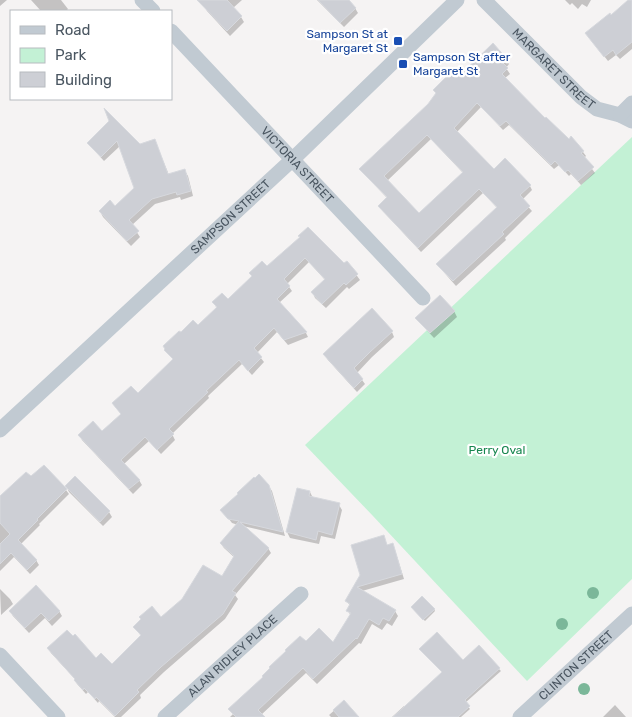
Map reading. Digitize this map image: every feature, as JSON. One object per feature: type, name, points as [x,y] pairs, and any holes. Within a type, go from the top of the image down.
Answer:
[{"type":"street","points":[[142,0],[152,10]]},
{"type":"street","name":"SAMPSON STREET","points":[[0,430],[294,159],[457,0]]},
{"type":"street","name":"MARGARET STREET","points":[[484,0],[582,97],[597,109],[626,118]]},
{"type":"street","name":"VICTORIA STREET","points":[[172,32],[294,159],[423,298]]},
{"type":"street","points":[[626,118],[632,103]]},
{"type":"street","name":"ALAN RIDLEY PLACE","points":[[165,717],[301,594]]},
{"type":"street","name":"CLINTON STREET","points":[[520,717],[632,614]]},
{"type":"street","points":[[0,655],[58,717]]},
{"type":"green space","name":"Perry Oval","points":[[632,137],[632,579],[527,681],[305,445]]},
{"type":"building","points":[[197,0],[227,0],[242,16],[227,31]]},
{"type":"building","points":[[318,0],[349,0],[356,8],[340,23]]},
{"type":"building","points":[[628,0],[632,0],[632,42],[616,55],[613,50],[604,57],[585,33],[610,13],[611,15]]},
{"type":"building","points":[[493,43],[507,59],[503,63],[508,68],[502,74],[545,118],[569,139],[571,136],[584,151],[581,153],[594,167],[578,181],[568,170],[565,172],[555,161],[551,165],[506,121],[500,126],[477,103],[454,128],[494,169],[505,158],[531,185],[520,195],[530,206],[502,232],[504,234],[453,281],[436,264],[497,207],[479,189],[418,248],[378,206],[387,197],[359,169],[428,104],[436,93],[433,90],[451,72],[457,78]],"holes":[[[427,135],[463,172],[419,213],[384,176]]]},
{"type":"building","points":[[104,108],[140,144],[155,139],[168,174],[185,169],[191,191],[177,195],[176,192],[152,199],[129,220],[139,231],[127,241],[99,211],[110,200],[115,206],[134,188],[117,141],[101,157],[87,143],[109,121]]},
{"type":"building","points":[[308,227],[344,263],[347,261],[358,274],[346,285],[344,283],[322,304],[311,292],[325,279],[305,258],[284,279],[290,286],[277,299],[307,332],[284,340],[274,328],[254,348],[262,357],[248,371],[239,360],[169,429],[174,434],[157,450],[145,437],[121,460],[140,480],[129,489],[78,435],[93,421],[102,431],[121,414],[112,403],[131,386],[138,393],[173,359],[164,350],[163,346],[193,320],[198,325],[217,307],[212,302],[222,293],[228,299],[252,276],[249,273],[262,261],[267,266],[300,237],[298,236]]},
{"type":"building","points":[[440,295],[455,311],[430,333],[415,318]]},
{"type":"building","points":[[372,308],[393,331],[354,368],[363,379],[354,388],[323,354]]},
{"type":"building","points":[[44,465],[67,489],[18,540],[37,560],[27,570],[11,553],[0,564],[0,544],[10,534],[0,523],[0,496],[26,472],[31,476]]},
{"type":"building","points":[[259,474],[269,485],[283,532],[240,522],[269,548],[232,591],[236,593],[223,614],[161,667],[137,690],[139,692],[115,716],[96,697],[95,699],[84,688],[83,690],[47,648],[67,630],[73,636],[75,634],[96,658],[101,653],[112,664],[141,635],[133,627],[141,619],[139,617],[152,606],[161,617],[182,599],[203,565],[222,576],[234,556],[220,543],[239,521],[228,519],[220,510]]},
{"type":"building","points":[[75,476],[110,511],[100,522],[65,486]]},
{"type":"building","points":[[297,488],[310,491],[309,496],[340,503],[332,535],[318,531],[316,540],[286,532]]},
{"type":"building","points":[[384,535],[387,545],[393,543],[402,574],[357,587],[396,610],[389,621],[383,618],[379,625],[369,619],[357,639],[313,679],[303,668],[258,710],[265,717],[236,717],[228,709],[263,677],[269,667],[300,636],[306,641],[319,628],[333,642],[351,613],[346,611],[350,604],[345,601],[360,575],[351,545]]},
{"type":"building","points":[[36,585],[60,611],[49,621],[41,613],[25,628],[9,611]]},
{"type":"building","points":[[422,596],[435,609],[423,620],[411,607]]},
{"type":"building","points":[[437,632],[463,660],[479,645],[500,668],[465,700],[470,706],[458,717],[393,717],[442,672],[419,649]]},
{"type":"building","points":[[344,700],[359,717],[339,717],[333,710]]},
{"type":"place","name":"Sampson St at Margaret St","points":[[398,41]]},
{"type":"place","name":"Sampson St after Margaret St","points":[[403,64]]}]
